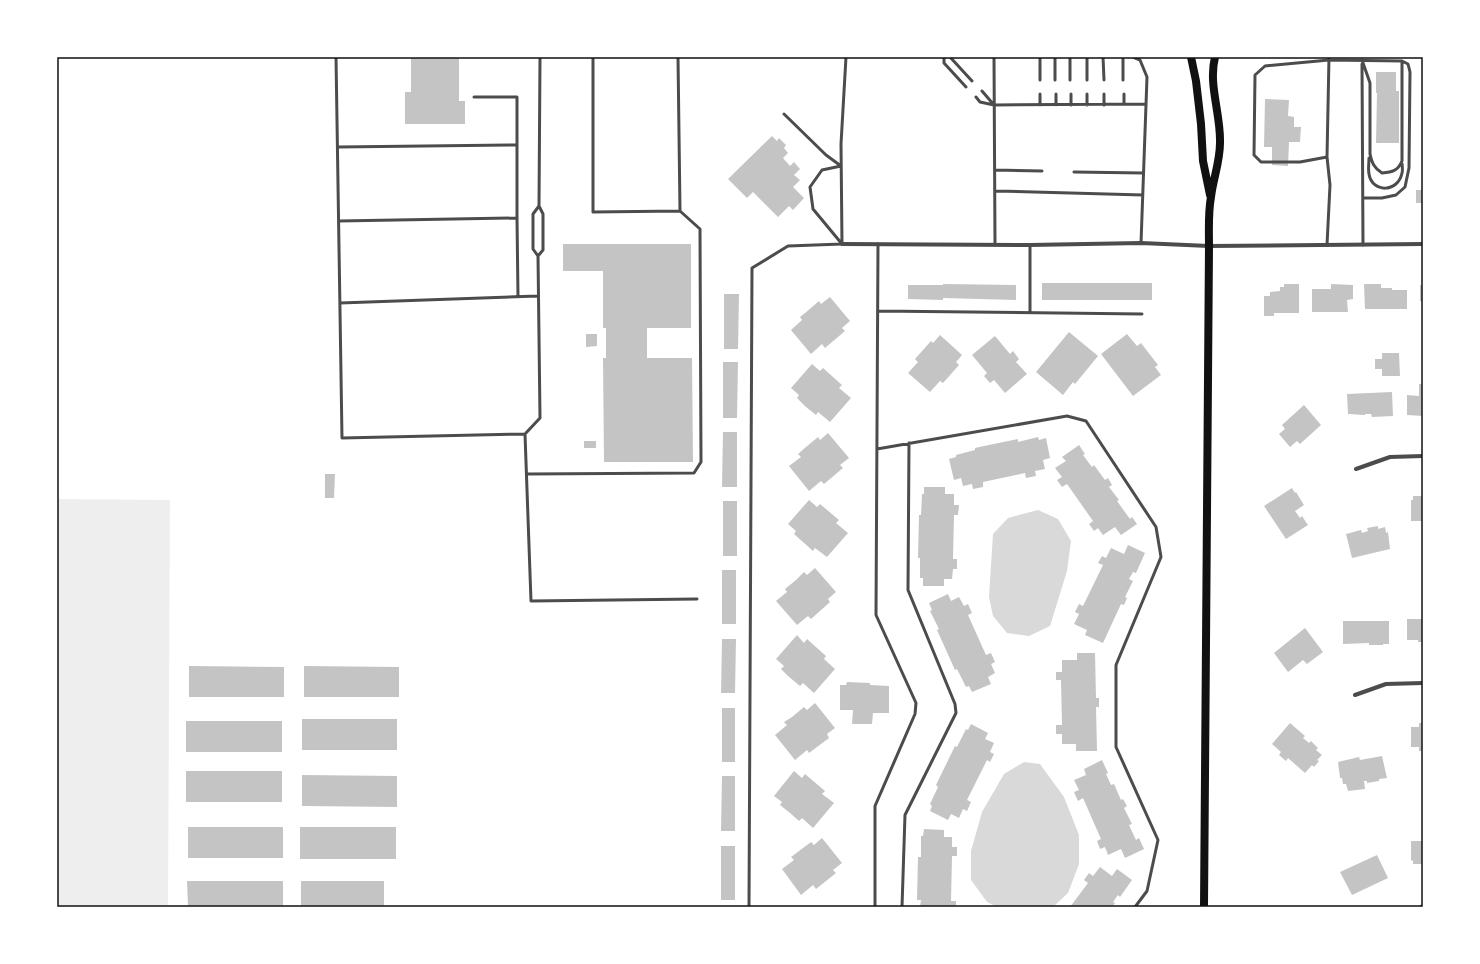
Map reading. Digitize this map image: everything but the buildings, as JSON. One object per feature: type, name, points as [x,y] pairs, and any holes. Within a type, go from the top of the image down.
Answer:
[{"type":"main road","points":[[1191,57],[1196,81],[1201,124],[1203,161],[1210,198],[1204,907]]},
{"type":"main road","points":[[1210,198],[1219,161],[1220,144],[1220,127],[1213,74],[1215,57]]},
{"type":"street","points":[[842,244],[1030,245],[1141,243],[1209,246],[1423,244]]},
{"type":"street","points":[[1356,469],[1390,456],[1423,456]]},
{"type":"street","points":[[1355,695],[1386,684],[1423,683]]},
{"type":"lane","points":[[336,57],[342,438],[525,434],[540,418],[538,256],[533,250],[533,214],[539,206]]},
{"type":"lane","points":[[538,256],[543,250],[543,214],[539,206],[540,57]]},
{"type":"lane","points":[[527,474],[694,473],[701,462],[700,229],[680,211],[593,212],[593,57]]},
{"type":"lane","points":[[678,57],[680,211]]},
{"type":"lane","points":[[842,244],[841,166],[846,57]]},
{"type":"lane","points":[[944,57],[944,63],[966,87]]},
{"type":"lane","points":[[950,57],[972,81]]},
{"type":"lane","points":[[994,57],[995,245]]},
{"type":"lane","points":[[1040,57],[1040,80]]},
{"type":"lane","points":[[1055,57],[1056,80]]},
{"type":"lane","points":[[1070,57],[1070,80]]},
{"type":"lane","points":[[1087,57],[1087,80]]},
{"type":"lane","points":[[1103,57],[1104,80]]},
{"type":"lane","points":[[1123,57],[1123,80]]},
{"type":"lane","points":[[1133,57],[1140,60],[1147,77],[1141,243]]},
{"type":"lane","points":[[1327,245],[1330,185],[1327,156],[1329,58]]},
{"type":"lane","points":[[1327,156],[1300,162],[1261,162],[1254,155],[1255,75],[1265,66],[1329,58],[1402,61],[1408,64],[1410,72],[1409,168],[1405,187],[1396,195],[1382,198],[1363,198]]},
{"type":"lane","points":[[1362,60],[1370,84],[1369,175],[1377,186],[1384,188],[1391,188],[1396,184],[1402,172],[1402,61]]},
{"type":"lane","points":[[1362,60],[1363,245]]},
{"type":"lane","points":[[982,91],[994,105]]},
{"type":"lane","points":[[1040,94],[1040,105]]},
{"type":"lane","points":[[1056,94],[1056,105]]},
{"type":"lane","points":[[1070,94],[1071,105]]},
{"type":"lane","points":[[1087,94],[1087,105]]},
{"type":"lane","points":[[1104,94],[1104,105]]},
{"type":"lane","points":[[1124,94],[1124,104]]},
{"type":"lane","points":[[474,97],[517,97],[518,297]]},
{"type":"lane","points":[[976,97],[980,102],[994,105],[1146,104]]},
{"type":"lane","points":[[784,114],[826,155],[841,166]]},
{"type":"lane","points":[[338,147],[517,145]]},
{"type":"lane","points":[[1370,154],[1372,163],[1376,169],[1382,173],[1395,171],[1400,167],[1402,161]]},
{"type":"lane","points":[[841,166],[822,170],[810,187],[813,209],[842,244]]},
{"type":"lane","points":[[995,170],[1042,171]]},
{"type":"lane","points":[[1074,172],[1144,173]]},
{"type":"lane","points":[[995,191],[1143,195]]},
{"type":"lane","points":[[339,221],[517,218]]},
{"type":"lane","points":[[749,907],[752,268],[788,246],[842,244]]},
{"type":"lane","points":[[875,907],[874,806],[915,714],[916,703],[876,615],[878,244]]},
{"type":"lane","points":[[1030,245],[1030,312]]},
{"type":"lane","points":[[340,303],[538,296]]},
{"type":"lane","points":[[878,311],[1142,314]]},
{"type":"lane","points":[[877,449],[1067,416],[1086,421],[1156,527],[1161,557],[1116,665],[1116,747],[1158,840],[1147,891],[1135,907]]},
{"type":"lane","points":[[525,434],[531,601],[697,599]]},
{"type":"lane","points":[[902,907],[905,815],[956,713],[955,704],[908,590],[909,443]]},
{"type":"shaded area","points":[[57,499],[170,500],[168,907],[57,907]]},
{"type":"shaded area","points":[[1038,510],[1058,519],[1071,541],[1067,571],[1050,626],[1029,636],[1007,633],[993,616],[989,597],[993,534],[1008,518]]},
{"type":"shaded area","points":[[1024,762],[1040,764],[1064,797],[1079,835],[1079,864],[1068,893],[1053,907],[997,907],[987,902],[971,880],[971,851],[982,812],[1004,774]]}]
